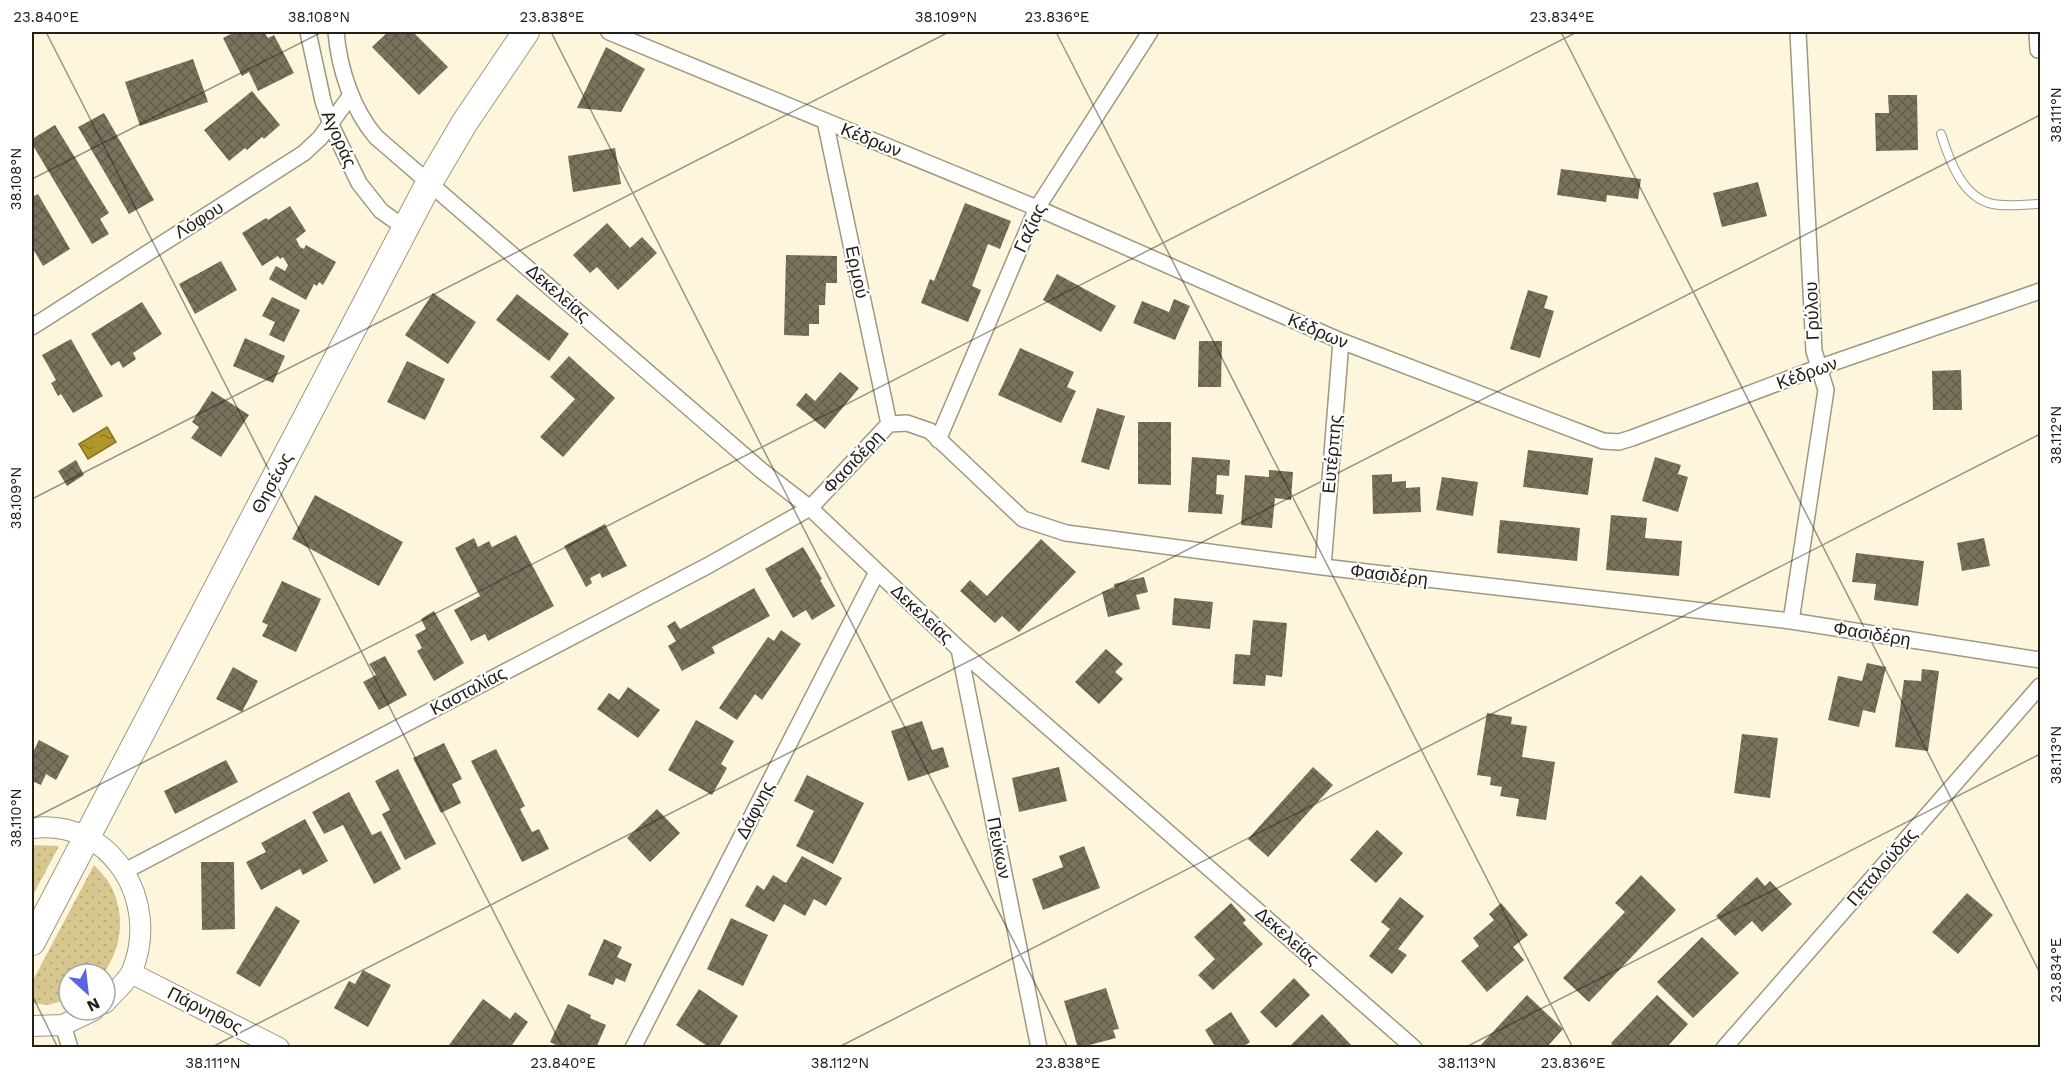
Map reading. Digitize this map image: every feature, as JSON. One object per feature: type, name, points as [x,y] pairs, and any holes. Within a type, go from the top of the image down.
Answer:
[{"type":"main road","name":"Θησέως","points":[[32,942],[429,183],[465,122],[526,32]]},
{"type":"street","name":"Αγοράς","points":[[308,32],[323,101],[331,125],[359,183],[381,211],[405,228]]},
{"type":"street","name":"Αγοράς","points":[[336,32],[339,53],[351,95],[362,118],[376,137],[429,183]]},
{"type":"street","name":"Κέδρων","points":[[609,32],[1037,208],[1341,341],[1586,436],[1611,442],[1632,438],[1819,368],[2040,291]]},
{"type":"street","name":"Γαζίας","points":[[938,440],[1037,208],[1150,32]]},
{"type":"street","name":"Γρύλου","points":[[1791,621],[1825,405],[1826,385],[1814,351],[1798,32]]},
{"type":"street","points":[[2037,32],[2038,50]]},
{"type":"street","name":"Λόφου","points":[[32,327],[303,153],[331,125],[351,95]]},
{"type":"street","name":"Ερμού","points":[[825,121],[889,424]]},
{"type":"street","name":"Δεκελείας","points":[[429,183],[762,471],[810,508],[959,649],[1414,1047]]},
{"type":"street","name":"Ευτέρπης","points":[[1323,567],[1341,341]]},
{"type":"street","name":"Φασιδέρη","points":[[810,508],[889,424],[907,423],[930,431],[1023,519],[1066,533],[1323,567],[1791,621],[2040,660]]},
{"type":"street","name":"Κασταλίας","points":[[125,871],[710,565],[810,508]]},
{"type":"street","name":"Δάφνης","points":[[633,1047],[877,572]]},
{"type":"street","name":"Πεύκων","points":[[959,649],[1039,1047]]},
{"type":"street","name":"Πεταλούδας","points":[[1724,1047],[2040,686]]},
{"type":"street","points":[[32,828],[48,826],[86,836],[108,851],[125,871],[139,904],[140,939],[131,973],[117,989]]},
{"type":"street","name":"Πάρνηθος","points":[[131,973],[279,1047]]},
{"type":"street","points":[[32,1026],[63,1025],[69,1022]]},
{"type":"street","points":[[63,1025],[70,1047]]},
{"type":"lane","points":[[1941,134],[1947,154],[1957,173],[1970,191],[1980,199],[1991,204],[2040,204]]},
{"type":"shaded area","points":[[32,845],[59,846],[32,897]]},
{"type":"shaded area","points":[[94,865],[111,886],[119,909],[118,943],[110,962],[57,962],[57,1002],[48,1005],[32,1003],[32,982]]},
{"type":"water","points":[[107,427],[116,442],[88,459],[79,444]]},
{"type":"building","points":[[235,32],[264,32],[268,38],[274,35],[294,73],[258,91],[249,72],[242,76],[223,38]]},
{"type":"building","points":[[388,32],[413,32],[448,67],[419,95],[372,47]]},
{"type":"building","points":[[606,47],[645,69],[621,112],[577,108]]},
{"type":"building","points":[[193,59],[208,102],[140,126],[125,82]]},
{"type":"building","points":[[252,91],[280,125],[264,139],[262,137],[229,161],[204,130]]},
{"type":"building","points":[[1888,95],[1917,95],[1918,150],[1876,151],[1875,113],[1889,113]]},
{"type":"building","points":[[104,113],[154,200],[129,214],[78,127]]},
{"type":"building","points":[[55,125],[109,213],[100,219],[109,234],[92,244],[32,144],[32,139]]},
{"type":"building","points":[[615,148],[621,184],[573,192],[568,156]]},
{"type":"building","points":[[1561,169],[1641,179],[1638,199],[1607,195],[1606,202],[1557,195]]},
{"type":"building","points":[[1758,182],[1767,216],[1722,227],[1713,193]]},
{"type":"building","points":[[38,194],[70,249],[43,266],[32,247],[32,197]]},
{"type":"building","points":[[965,203],[1011,221],[1000,249],[988,244],[972,286],[981,290],[968,322],[921,303],[930,279],[934,281]]},
{"type":"building","points":[[290,206],[306,231],[296,239],[300,247],[304,249],[306,245],[336,262],[323,285],[319,282],[317,286],[314,284],[306,300],[269,279],[276,266],[285,271],[288,265],[283,257],[280,259],[278,256],[262,266],[242,233]]},
{"type":"building","points":[[607,223],[630,248],[642,237],[657,253],[618,290],[597,267],[590,273],[573,255]]},
{"type":"building","points":[[786,255],[837,256],[837,283],[826,283],[825,305],[819,305],[819,324],[809,324],[809,336],[784,335]]},
{"type":"building","points":[[221,261],[237,290],[195,314],[179,284]]},
{"type":"building","points":[[1057,274],[1116,306],[1101,332],[1043,300]]},
{"type":"building","points":[[1528,290],[1548,296],[1544,308],[1554,311],[1540,358],[1510,349]]},
{"type":"building","points":[[433,293],[476,322],[448,364],[405,335]]},
{"type":"building","points":[[517,294],[569,334],[549,361],[496,320]]},
{"type":"building","points":[[272,297],[300,310],[284,342],[269,335],[275,322],[262,316]]},
{"type":"building","points":[[1174,299],[1190,306],[1175,340],[1133,323],[1142,301],[1169,312]]},
{"type":"building","points":[[142,302],[162,334],[133,353],[136,359],[123,368],[119,361],[111,366],[91,334]]},
{"type":"building","points":[[245,338],[285,356],[273,383],[233,366]]},
{"type":"building","points":[[71,339],[103,396],[73,413],[61,394],[58,396],[51,383],[56,380],[42,355]]},
{"type":"building","points":[[1199,341],[1222,341],[1221,387],[1198,387]]},
{"type":"building","points":[[1020,348],[1074,372],[1067,387],[1076,391],[1061,423],[998,395]]},
{"type":"building","points":[[569,356],[615,398],[563,457],[540,437],[575,399],[550,377]]},
{"type":"building","points":[[407,361],[445,379],[425,420],[387,402]]},
{"type":"building","points":[[1961,370],[1962,410],[1933,410],[1932,371]]},
{"type":"building","points":[[840,372],[859,388],[825,429],[796,405],[806,393],[815,401]]},
{"type":"building","points":[[212,391],[249,415],[221,457],[191,438],[199,427],[192,422]]},
{"type":"building","points":[[1097,408],[1125,416],[1109,470],[1081,462]]},
{"type":"building","points":[[1138,422],[1171,422],[1171,485],[1138,484]]},
{"type":"building","points":[[1528,450],[1593,458],[1588,495],[1523,487]]},
{"type":"building","points":[[1192,457],[1230,460],[1229,476],[1217,475],[1216,494],[1224,495],[1222,514],[1188,512]]},
{"type":"building","points":[[1655,457],[1681,465],[1678,474],[1688,477],[1678,512],[1642,501]]},
{"type":"building","points":[[76,460],[84,475],[67,486],[58,471]]},
{"type":"building","points":[[1269,470],[1293,472],[1291,500],[1275,498],[1272,528],[1241,525],[1245,475],[1269,477]]},
{"type":"building","points":[[1392,474],[1392,482],[1406,481],[1406,488],[1420,487],[1421,512],[1373,514],[1372,475]]},
{"type":"building","points":[[1442,477],[1478,482],[1473,516],[1436,510]]},
{"type":"building","points":[[315,495],[403,542],[379,586],[292,539]]},
{"type":"building","points":[[1611,515],[1647,518],[1645,538],[1682,541],[1679,576],[1606,570]]},
{"type":"building","points":[[1500,520],[1580,528],[1577,561],[1497,553]]},
{"type":"building","points":[[605,524],[627,566],[602,578],[600,573],[590,578],[592,583],[586,587],[564,546]]},
{"type":"building","points":[[516,535],[554,606],[488,641],[485,634],[471,641],[454,610],[480,596],[455,548],[474,538],[478,547],[489,541],[492,547]]},
{"type":"building","points":[[1984,538],[1990,566],[1962,571],[1957,543]]},
{"type":"building","points":[[1041,539],[1076,572],[1019,632],[1002,616],[995,623],[960,591],[970,580],[987,596]]},
{"type":"building","points":[[803,547],[835,606],[812,620],[806,610],[793,618],[765,569]]},
{"type":"building","points":[[1856,553],[1924,561],[1918,606],[1874,600],[1876,584],[1852,582]]},
{"type":"building","points":[[1144,577],[1148,592],[1136,595],[1140,609],[1108,617],[1102,592],[1115,588],[1114,584]]},
{"type":"building","points":[[282,581],[321,599],[296,652],[262,636],[268,625],[262,622]]},
{"type":"building","points":[[754,588],[770,616],[712,647],[715,653],[682,671],[668,646],[676,641],[667,626],[675,621],[680,629]]},
{"type":"building","points":[[1174,598],[1213,602],[1210,629],[1172,625]]},
{"type":"building","points":[[434,611],[464,663],[434,681],[417,651],[422,648],[415,635],[426,629],[421,619]]},
{"type":"building","points":[[1253,620],[1287,623],[1282,677],[1266,675],[1265,686],[1233,684],[1235,654],[1250,655]]},
{"type":"building","points":[[781,630],[801,644],[762,700],[755,694],[737,720],[719,708],[768,637],[774,641]]},
{"type":"building","points":[[1106,649],[1123,664],[1115,672],[1123,679],[1099,704],[1075,682]]},
{"type":"building","points":[[385,656],[407,695],[379,710],[363,682],[376,675],[369,664]]},
{"type":"building","points":[[1867,663],[1886,667],[1875,713],[1863,710],[1859,727],[1828,720],[1838,676],[1862,681]]},
{"type":"building","points":[[233,667],[258,681],[242,712],[216,699]]},
{"type":"building","points":[[1922,669],[1939,671],[1928,751],[1895,747],[1904,680],[1921,681]]},
{"type":"building","points":[[628,687],[660,710],[638,738],[597,709],[609,693],[619,700]]},
{"type":"building","points":[[1487,713],[1512,717],[1511,724],[1527,726],[1522,757],[1555,762],[1546,820],[1516,816],[1519,799],[1500,796],[1502,787],[1490,785],[1491,777],[1477,775]]},
{"type":"building","points":[[696,720],[734,741],[721,764],[727,768],[712,795],[668,770]]},
{"type":"building","points":[[922,721],[932,750],[943,747],[949,767],[908,781],[891,731]]},
{"type":"building","points":[[1742,734],[1778,738],[1770,798],[1734,793]]},
{"type":"building","points":[[39,740],[69,756],[56,780],[46,774],[41,785],[32,781],[32,754]]},
{"type":"building","points":[[444,743],[462,779],[452,784],[461,803],[441,813],[413,758]]},
{"type":"building","points":[[496,749],[525,806],[520,809],[532,832],[539,829],[549,849],[522,862],[471,761]]},
{"type":"building","points":[[226,760],[238,782],[175,814],[164,791]]},
{"type":"building","points":[[1059,767],[1067,801],[1019,812],[1012,778]]},
{"type":"building","points":[[1313,767],[1333,785],[1268,857],[1248,839]]},
{"type":"building","points":[[398,769],[436,844],[405,860],[382,814],[390,810],[375,781]]},
{"type":"building","points":[[807,775],[864,803],[833,864],[796,846],[814,811],[794,801]]},
{"type":"building","points":[[349,792],[372,835],[381,831],[401,869],[374,884],[343,825],[324,834],[312,812]]},
{"type":"building","points":[[657,809],[680,833],[650,862],[627,838]]},
{"type":"building","points":[[305,819],[328,861],[303,875],[300,869],[261,890],[246,862],[266,852],[261,843]]},
{"type":"building","points":[[1377,830],[1403,853],[1376,883],[1350,860]]},
{"type":"building","points":[[1084,846],[1100,888],[1043,910],[1032,879],[1063,867],[1059,856]]},
{"type":"building","points":[[802,856],[842,878],[826,906],[814,899],[805,916],[784,904],[774,922],[745,906],[757,885],[764,890],[773,875],[786,883]]},
{"type":"building","points":[[201,862],[234,862],[235,929],[202,930]]},
{"type":"building","points":[[1641,875],[1676,910],[1589,1002],[1563,978],[1625,912],[1615,903]]},
{"type":"building","points":[[1757,877],[1765,886],[1770,881],[1792,904],[1762,932],[1752,921],[1735,936],[1716,916]]},
{"type":"building","points":[[1967,893],[1993,915],[1958,954],[1932,932]]},
{"type":"building","points":[[1400,897],[1424,916],[1398,949],[1407,955],[1392,974],[1369,956],[1390,929],[1381,922]]},
{"type":"building","points":[[1231,903],[1246,920],[1243,923],[1263,944],[1213,990],[1198,975],[1215,959],[1194,937]]},
{"type":"building","points":[[1501,903],[1528,935],[1513,947],[1524,960],[1487,992],[1461,961],[1479,946],[1473,938],[1494,920],[1489,914]]},
{"type":"building","points":[[276,906],[300,921],[260,987],[236,973]]},
{"type":"building","points":[[731,918],[768,935],[743,986],[707,969]]},
{"type":"building","points":[[1702,937],[1739,973],[1693,1018],[1657,982]]},
{"type":"building","points":[[604,939],[622,947],[617,957],[632,964],[625,982],[616,978],[613,985],[588,975]]},
{"type":"building","points":[[363,970],[391,985],[368,1027],[334,1008],[349,981],[355,984]]},
{"type":"building","points":[[1294,978],[1310,995],[1276,1028],[1260,1012]]},
{"type":"building","points":[[1106,988],[1119,1029],[1113,1030],[1116,1038],[1078,1048],[1064,1001]]},
{"type":"building","points":[[699,989],[738,1016],[718,1048],[710,1048],[676,1025]]},
{"type":"building","points":[[1527,995],[1563,1029],[1546,1048],[1478,1048]]},
{"type":"building","points":[[1657,995],[1688,1024],[1666,1048],[1615,1048],[1611,1043]]},
{"type":"building","points":[[483,999],[510,1019],[515,1012],[528,1022],[510,1048],[453,1048],[449,1045]]},
{"type":"building","points":[[568,1004],[606,1025],[596,1048],[562,1048],[550,1042]]},
{"type":"building","points":[[1231,1012],[1250,1042],[1241,1048],[1216,1048],[1205,1030]]},
{"type":"building","points":[[1322,1014],[1354,1048],[1288,1048]]}]
